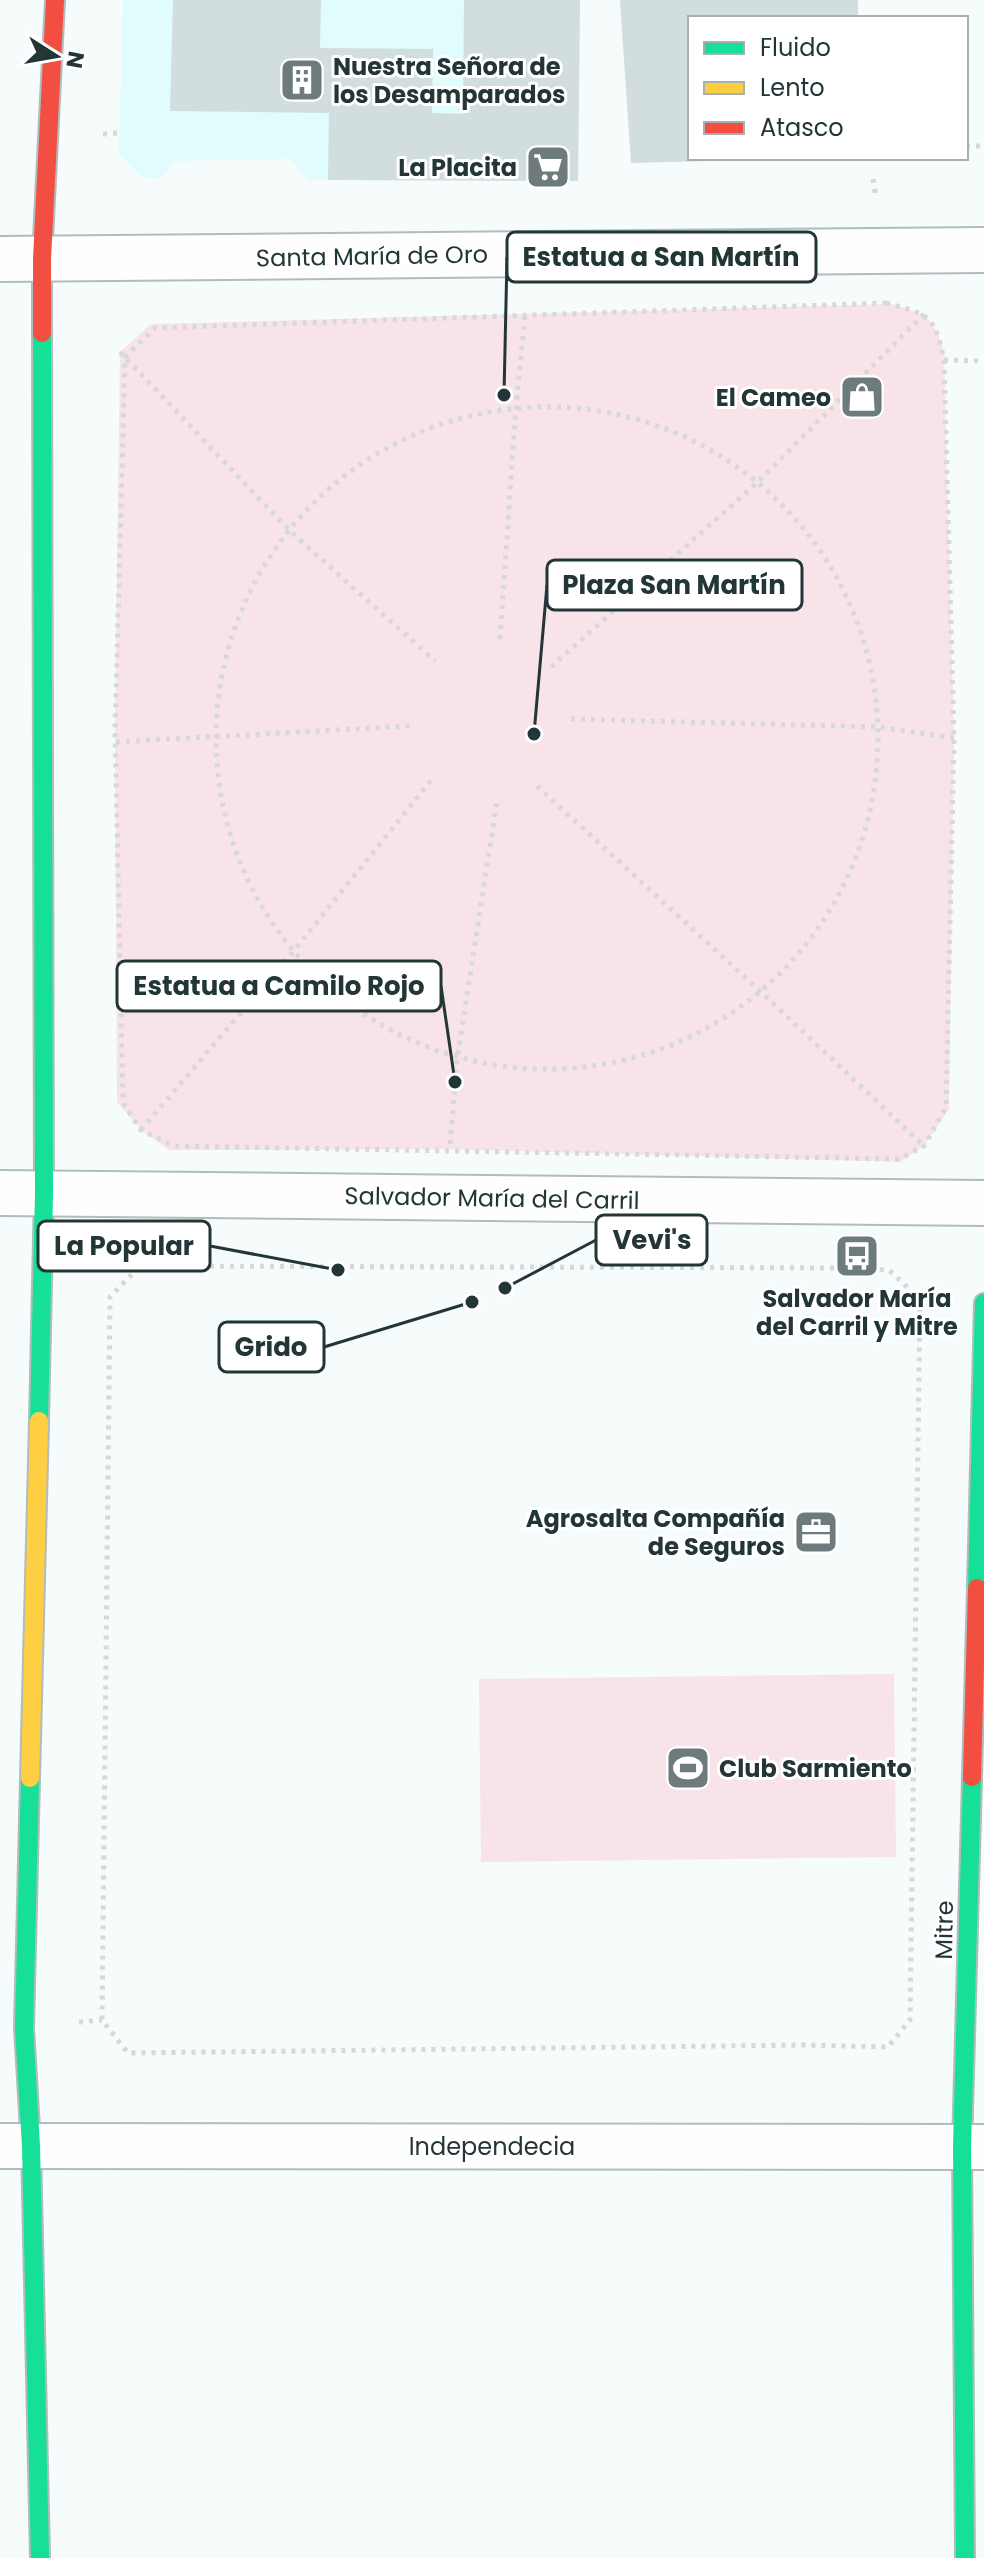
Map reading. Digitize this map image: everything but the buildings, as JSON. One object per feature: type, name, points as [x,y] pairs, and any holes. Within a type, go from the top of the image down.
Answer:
[{"type":"street","points":[[40,2558],[16,2146],[24,2028],[44,1193],[21,259],[55,0]]},
{"type":"street","name":"Santa María de Oro","points":[[21,259],[984,250]]},
{"type":"street","name":"Salvador María del Carril","points":[[0,1193],[984,1203]]},
{"type":"street","name":"Mitre","points":[[965,2558],[984,1303]]},
{"type":"street","name":"Independecia","points":[[16,2146],[973,2147]]},
{"type":"path","points":[[886,303],[924,314],[937,330],[944,360],[954,738],[946,1107],[924,1146],[899,1159],[174,1146],[141,1130],[123,1103],[116,742],[122,355],[155,328],[525,316],[886,303]]},
{"type":"path","points":[[551,667],[759,481],[924,314]]},
{"type":"path","points":[[500,639],[525,316]]},
{"type":"path","points":[[122,355],[289,530],[435,661]]},
{"type":"path","points":[[944,360],[984,361]]},
{"type":"path","points":[[516,406],[603,409],[686,435],[759,481],[822,550],[863,634],[879,727],[867,825],[827,917],[762,993],[669,1049],[564,1072],[457,1060],[366,1019],[292,953],[250,888],[224,814],[215,737],[234,627],[289,530],[352,468],[430,426],[516,406]]},
{"type":"path","points":[[571,719],[879,727],[954,738]]},
{"type":"path","points":[[116,742],[410,726]]},
{"type":"path","points":[[141,1130],[292,953],[433,778]]},
{"type":"path","points":[[537,786],[924,1146]]},
{"type":"path","points":[[449,1149],[457,1060],[497,801]]},
{"type":"path","points":[[140,1266],[889,1270],[920,1299],[910,2020],[888,2047],[804,2045],[128,2053],[102,2020],[110,1297],[140,1266]]},
{"type":"shaded area","points":[[123,0],[580,0],[578,181],[308,180],[290,159],[174,161],[160,179],[143,178],[119,154]]},
{"type":"shaded area","points":[[892,304],[927,318],[936,330],[944,351],[954,738],[949,1109],[924,1146],[900,1162],[449,1149],[169,1150],[141,1130],[117,1102],[115,731],[120,352],[151,324]]},
{"type":"shaded area","name":"Club Sarmiento","points":[[894,1674],[896,1857],[481,1862],[479,1679]]},
{"type":"traffic: fast","points":[[39,1421],[44,1193],[42,333]]},
{"type":"traffic: fast","points":[[977,1588],[984,1303]]},
{"type":"traffic: fast","points":[[965,2558],[962,2147],[972,1777]]},
{"type":"traffic: fast","points":[[30,1778],[24,2028],[31,2146],[40,2558]]},
{"type":"traffic: slow","points":[[30,1778],[39,1421]]},
{"type":"traffic: jam","points":[[42,333],[42,259],[55,0]]},
{"type":"traffic: jam","points":[[972,1777],[977,1588]]},
{"type":"place","name":"Nuestra Señora de los Desamparados","points":[[302,80]]},
{"type":"place","name":"La Placita","points":[[548,167]]},
{"type":"place","name":"Estatua a San Martín","points":[[504,395]]},
{"type":"place","name":"El Cameo","points":[[862,397]]},
{"type":"place","name":"Plaza San Martín","points":[[534,734]]},
{"type":"place","name":"Estatua a Camilo Rojo","points":[[455,1082]]},
{"type":"place","name":"Salvador María del Carril y Mitre","points":[[857,1256]]},
{"type":"place","name":"La Popular","points":[[338,1270]]},
{"type":"place","name":"Vevi's","points":[[505,1288]]},
{"type":"place","name":"Grido","points":[[472,1302]]},
{"type":"place","name":"Agrosalta Compañía de Seguros","points":[[816,1532]]},
{"type":"place","name":"Club Sarmiento","points":[[688,1768]]}]
